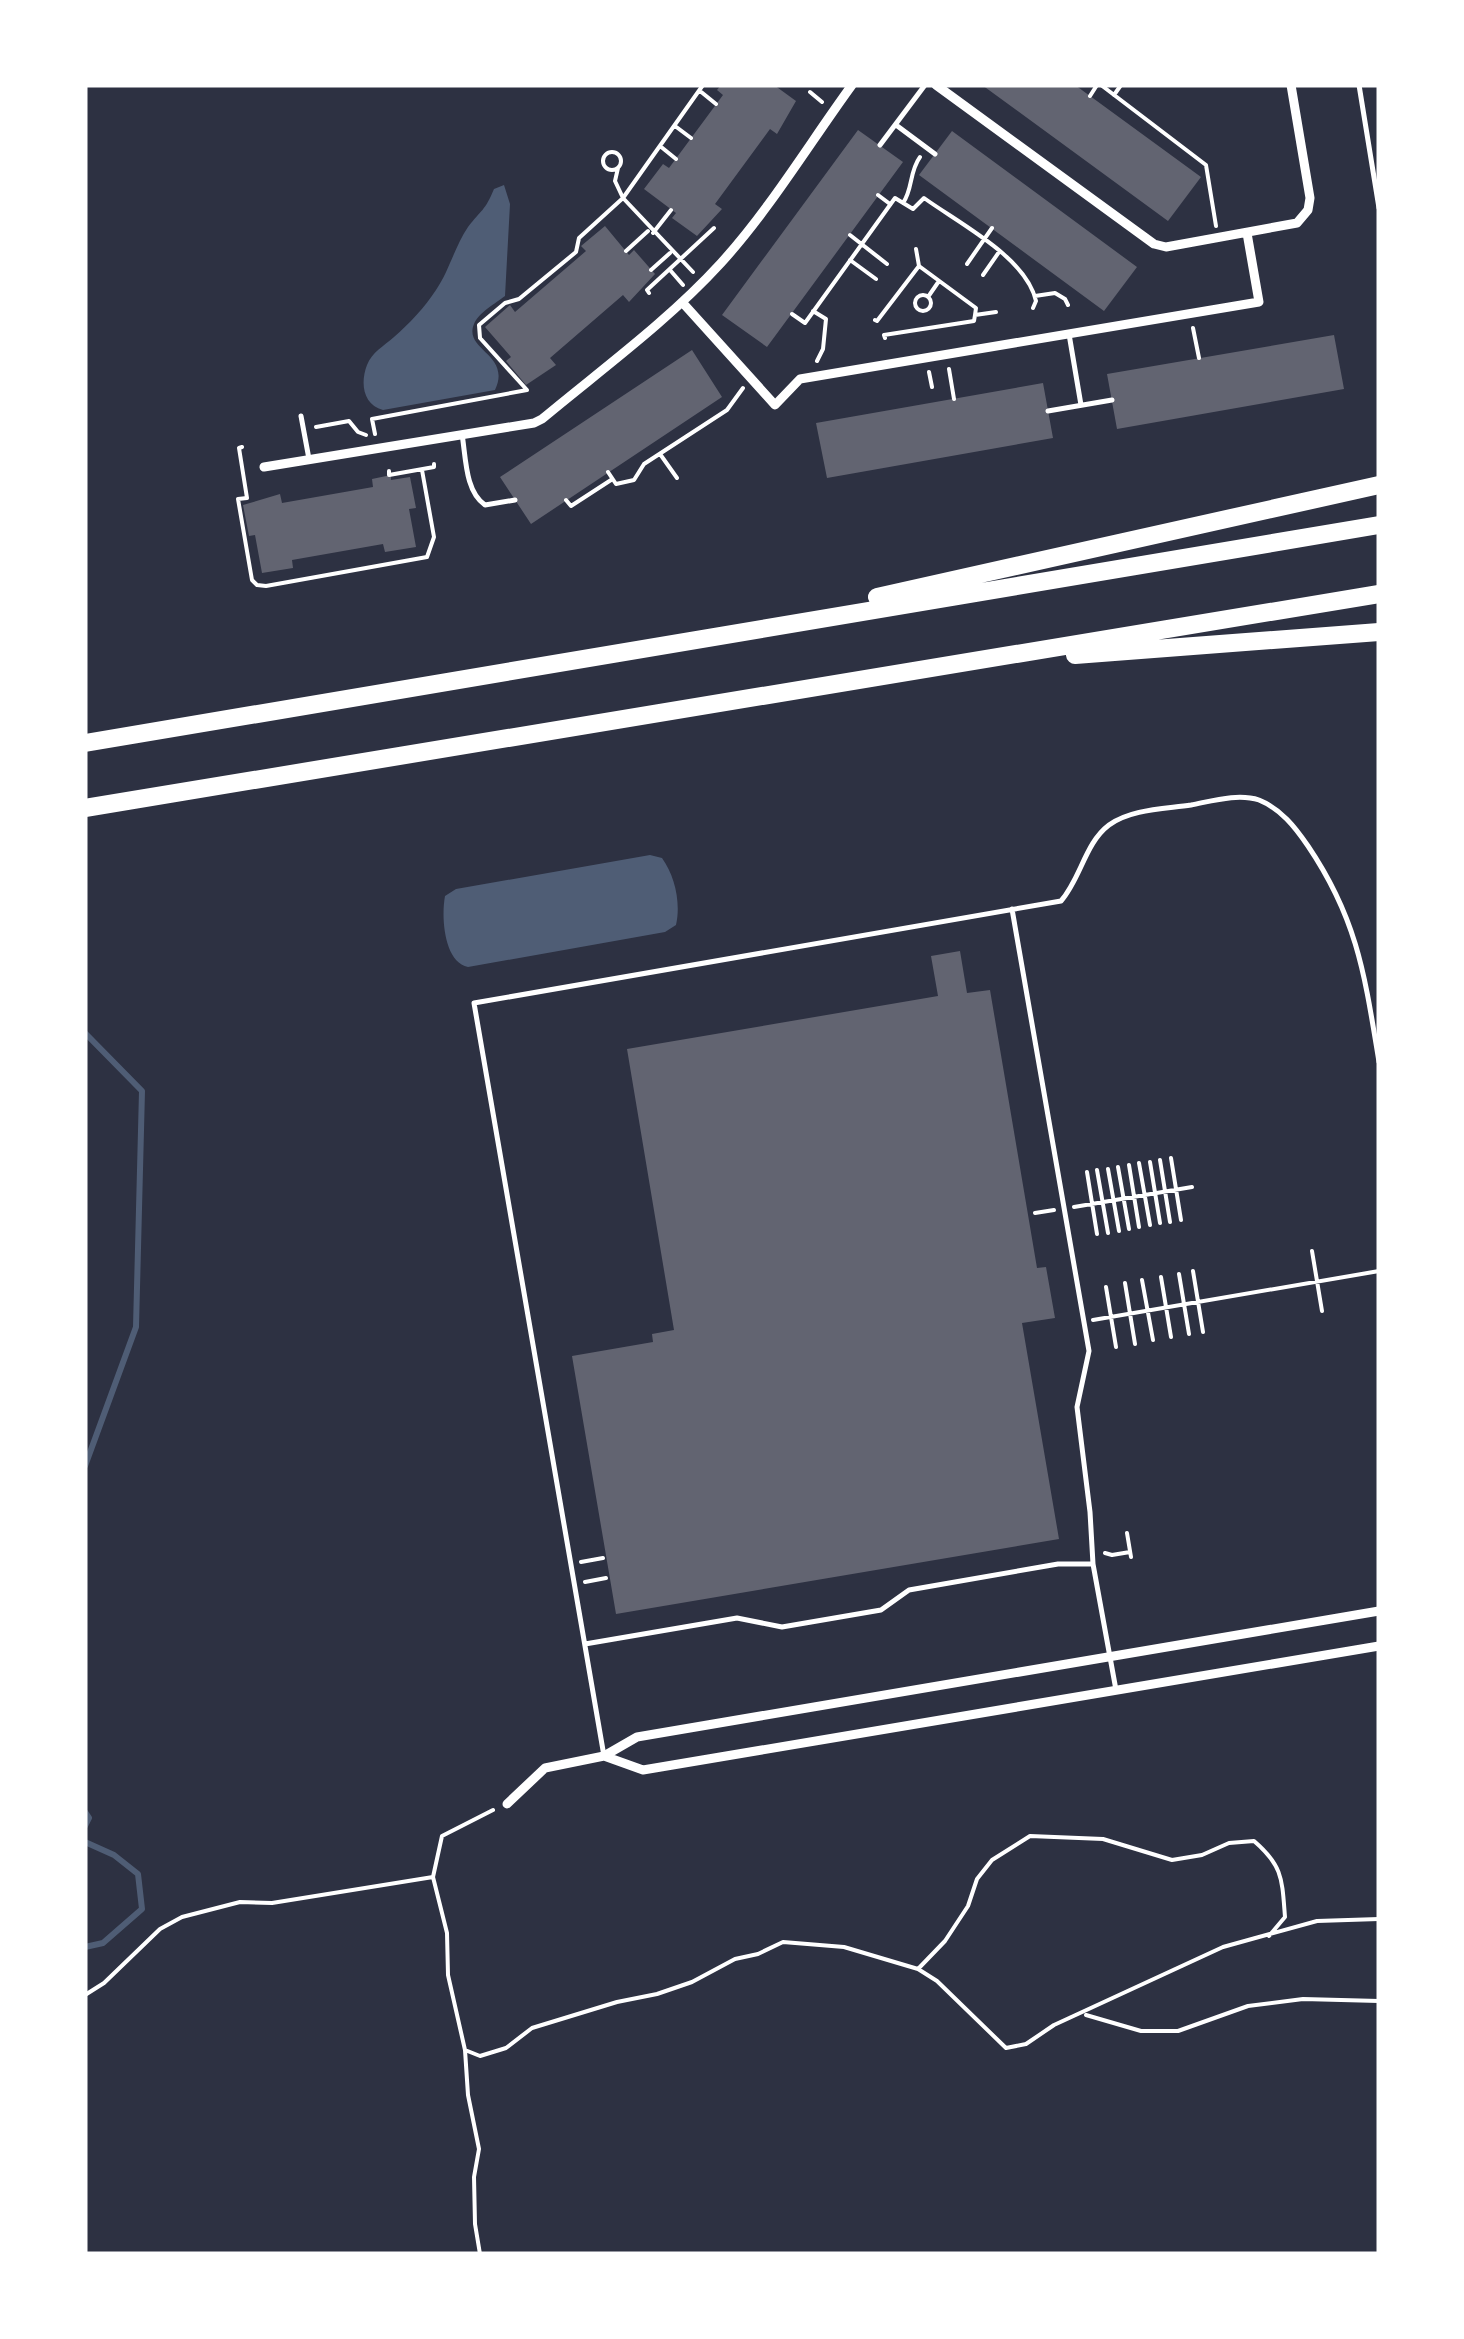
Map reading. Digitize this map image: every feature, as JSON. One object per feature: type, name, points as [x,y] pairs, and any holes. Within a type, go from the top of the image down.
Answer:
[{"type":"highway","points":[[677,642],[1379,485]]},
{"type":"highway","points":[[85,743],[1379,525]]},
{"type":"highway","points":[[85,808],[1379,594]]},
{"type":"highway","points":[[965,663],[1379,632]]},
{"type":"street","points":[[264,467],[534,423],[542,418],[682,302],[746,233],[852,85]]},
{"type":"street","points":[[936,85],[1154,244],[1166,247],[1297,223],[1308,210],[1310,198],[1291,85]]},
{"type":"street","points":[[682,302],[775,405],[800,379],[1258,302],[1247,233]]},
{"type":"street","points":[[506,1804],[545,1768],[604,1756],[636,1738],[1379,1611]]},
{"type":"street","points":[[604,1756],[642,1770],[1379,1646]]},
{"type":"lane","points":[[880,146],[926,85]]},
{"type":"lane","points":[[1359,85],[1379,208]]},
{"type":"lane","points":[[896,124],[935,154]]},
{"type":"lane","points":[[1069,334],[1081,405]]},
{"type":"lane","points":[[1048,410],[1112,400]]},
{"type":"lane","points":[[300,416],[309,459]]},
{"type":"lane","points":[[462,434],[476,499],[485,505],[515,500]]},
{"type":"lane","points":[[604,1756],[474,1002],[1061,901],[1072,888],[1095,838],[1111,823],[1130,815],[1254,798],[1277,809],[1297,830],[1346,911],[1362,964],[1379,1062]]},
{"type":"lane","points":[[1012,910],[1089,1352],[1077,1407],[1093,1564],[1116,1690]]},
{"type":"lane","points":[[586,1644],[737,1618],[782,1627],[882,1610],[909,1590],[1058,1564],[1093,1564]]},
{"type":"path","points":[[1090,96],[1099,85],[1206,165],[1216,226]]},
{"type":"path","points":[[1114,95],[1121,85]]},
{"type":"path","points":[[303,429],[349,422],[358,432],[375,434],[372,419],[527,390],[480,338],[479,325],[505,303],[519,299],[576,252],[580,238],[623,198],[701,88],[716,104]]},
{"type":"path","points":[[674,125],[691,138]]},
{"type":"path","points":[[659,145],[676,159]]},
{"type":"path","points":[[903,204],[910,193],[916,163],[927,148]]},
{"type":"path","points":[[618,168],[616,181],[623,198],[693,272]]},
{"type":"path","points":[[878,195],[890,204]]},
{"type":"path","points":[[792,314],[804,322],[895,198],[913,210],[924,198],[999,252],[1026,275],[1036,296],[1033,308]]},
{"type":"path","points":[[626,251],[672,210]]},
{"type":"path","points":[[649,293],[647,290],[714,228]]},
{"type":"path","points":[[967,264],[992,228]]},
{"type":"path","points":[[850,234],[887,264]]},
{"type":"path","points":[[885,338],[974,320],[976,308],[919,266],[916,248]]},
{"type":"path","points":[[652,270],[671,252]]},
{"type":"path","points":[[983,275],[999,252]]},
{"type":"path","points":[[850,260],[876,280]]},
{"type":"path","points":[[874,320],[877,322],[919,266]]},
{"type":"path","points":[[928,297],[939,281]]},
{"type":"path","points":[[1036,296],[1055,293],[1068,305]]},
{"type":"path","points":[[808,364],[821,357],[826,319],[813,310]]},
{"type":"path","points":[[975,315],[996,312]]},
{"type":"path","points":[[1191,314],[1198,358]]},
{"type":"path","points":[[946,354],[954,398]]},
{"type":"path","points":[[608,472],[621,485],[634,480],[644,464],[727,410],[743,388]]},
{"type":"path","points":[[242,448],[247,498],[238,499],[252,580],[257,585],[427,557],[434,538],[422,470]]},
{"type":"path","points":[[660,454],[676,478]]},
{"type":"path","points":[[389,471],[390,475],[434,464]]},
{"type":"path","points":[[566,500],[571,506],[613,479]]},
{"type":"path","points":[[1170,1158],[1181,1220]]},
{"type":"path","points":[[1160,1160],[1170,1222]]},
{"type":"path","points":[[1150,1162],[1160,1224]]},
{"type":"path","points":[[1139,1163],[1150,1225]]},
{"type":"path","points":[[1129,1165],[1139,1227]]},
{"type":"path","points":[[1118,1167],[1129,1229]]},
{"type":"path","points":[[1108,1169],[1119,1231]]},
{"type":"path","points":[[1098,1170],[1108,1232]]},
{"type":"path","points":[[1087,1172],[1098,1234]]},
{"type":"path","points":[[1035,1213],[1192,1187]]},
{"type":"path","points":[[1312,1251],[1322,1311]]},
{"type":"path","points":[[1193,1271],[1203,1332]]},
{"type":"path","points":[[1084,1322],[1379,1271]]},
{"type":"path","points":[[1179,1274],[1189,1334]]},
{"type":"path","points":[[1161,1277],[1171,1337]]},
{"type":"path","points":[[1142,1280],[1153,1340]]},
{"type":"path","points":[[1125,1284],[1135,1344]]},
{"type":"path","points":[[1106,1286],[1116,1346]]},
{"type":"path","points":[[1127,1532],[1131,1557]]},
{"type":"path","points":[[571,1564],[603,1558]]},
{"type":"path","points":[[575,1584],[606,1578]]},
{"type":"path","points":[[480,2254],[474,2177],[479,2149],[468,2095],[465,2050],[448,1975],[447,1933],[433,1877],[442,1836],[506,1804]]},
{"type":"path","points":[[918,1969],[946,1940],[968,1906],[976,1879],[992,1860],[1030,1836],[1102,1839],[1172,1860],[1202,1856],[1228,1843],[1254,1841],[1275,1859],[1283,1892],[1285,1917],[1269,1936]]},
{"type":"path","points":[[85,1995],[104,1983],[160,1929],[182,1916],[240,1902],[272,1903],[433,1877]]},
{"type":"path","points":[[465,2050],[480,2056],[506,2048],[532,2028],[657,1994],[692,1982],[734,1959],[784,1942],[844,1947],[918,1969],[937,1980],[1006,2048],[1026,2044],[1054,2025],[1223,1947],[1317,1920],[1379,1919]]},
{"type":"path","points":[[1084,2014],[1140,2032],[1178,2030],[1248,2006],[1303,1999],[1379,2001]]},
{"type":"water","points":[[504,185],[510,204],[505,296],[479,316],[472,333],[497,368],[495,390],[383,410],[376,407],[367,398],[364,386],[369,360],[427,303],[468,227],[494,189]]},
{"type":"water","points":[[650,855],[662,858],[676,890],[676,925],[665,932],[468,967],[449,948],[444,926],[445,896],[456,889]]},
{"type":"building","points":[[721,85],[774,85],[796,101],[777,134],[770,129],[715,204],[722,209],[697,236],[672,218],[676,213],[644,189],[663,164],[669,168],[723,95],[717,90]]},
{"type":"building","points":[[982,85],[1075,85],[1201,177],[1168,221]]},
{"type":"building","points":[[858,130],[903,162],[767,347],[722,315]]},
{"type":"building","points":[[952,131],[1137,267],[1104,311],[919,175]]},
{"type":"building","points":[[605,226],[629,255],[634,250],[655,274],[629,302],[623,295],[550,358],[556,365],[526,385],[506,361],[511,357],[485,327],[510,305],[515,312],[586,251],[581,246]]},
{"type":"building","points":[[1334,335],[1344,389],[1117,429],[1107,374]]},
{"type":"building","points":[[692,350],[722,397],[531,524],[500,477]]},
{"type":"building","points":[[1043,383],[1053,438],[827,478],[816,423]]},
{"type":"building","points":[[391,475],[391,480],[410,477],[416,508],[409,509],[416,547],[385,552],[383,544],[292,560],[293,568],[262,573],[255,535],[249,536],[243,505],[280,494],[282,503],[373,487],[372,479]]},
{"type":"building","points":[[960,951],[967,993],[990,990],[1037,1268],[1046,1267],[1055,1318],[1022,1323],[1059,1539],[616,1614],[572,1356],[653,1342],[652,1334],[674,1330],[627,1049],[938,996],[931,956]]},
{"type":"waterway","points":[[85,1033],[142,1091],[136,1327],[85,1466]]},
{"type":"waterway","points":[[85,1812],[89,1818],[85,1826]]},
{"type":"waterway","points":[[85,1842],[114,1855],[138,1874],[142,1909],[103,1943],[85,1947]]}]
